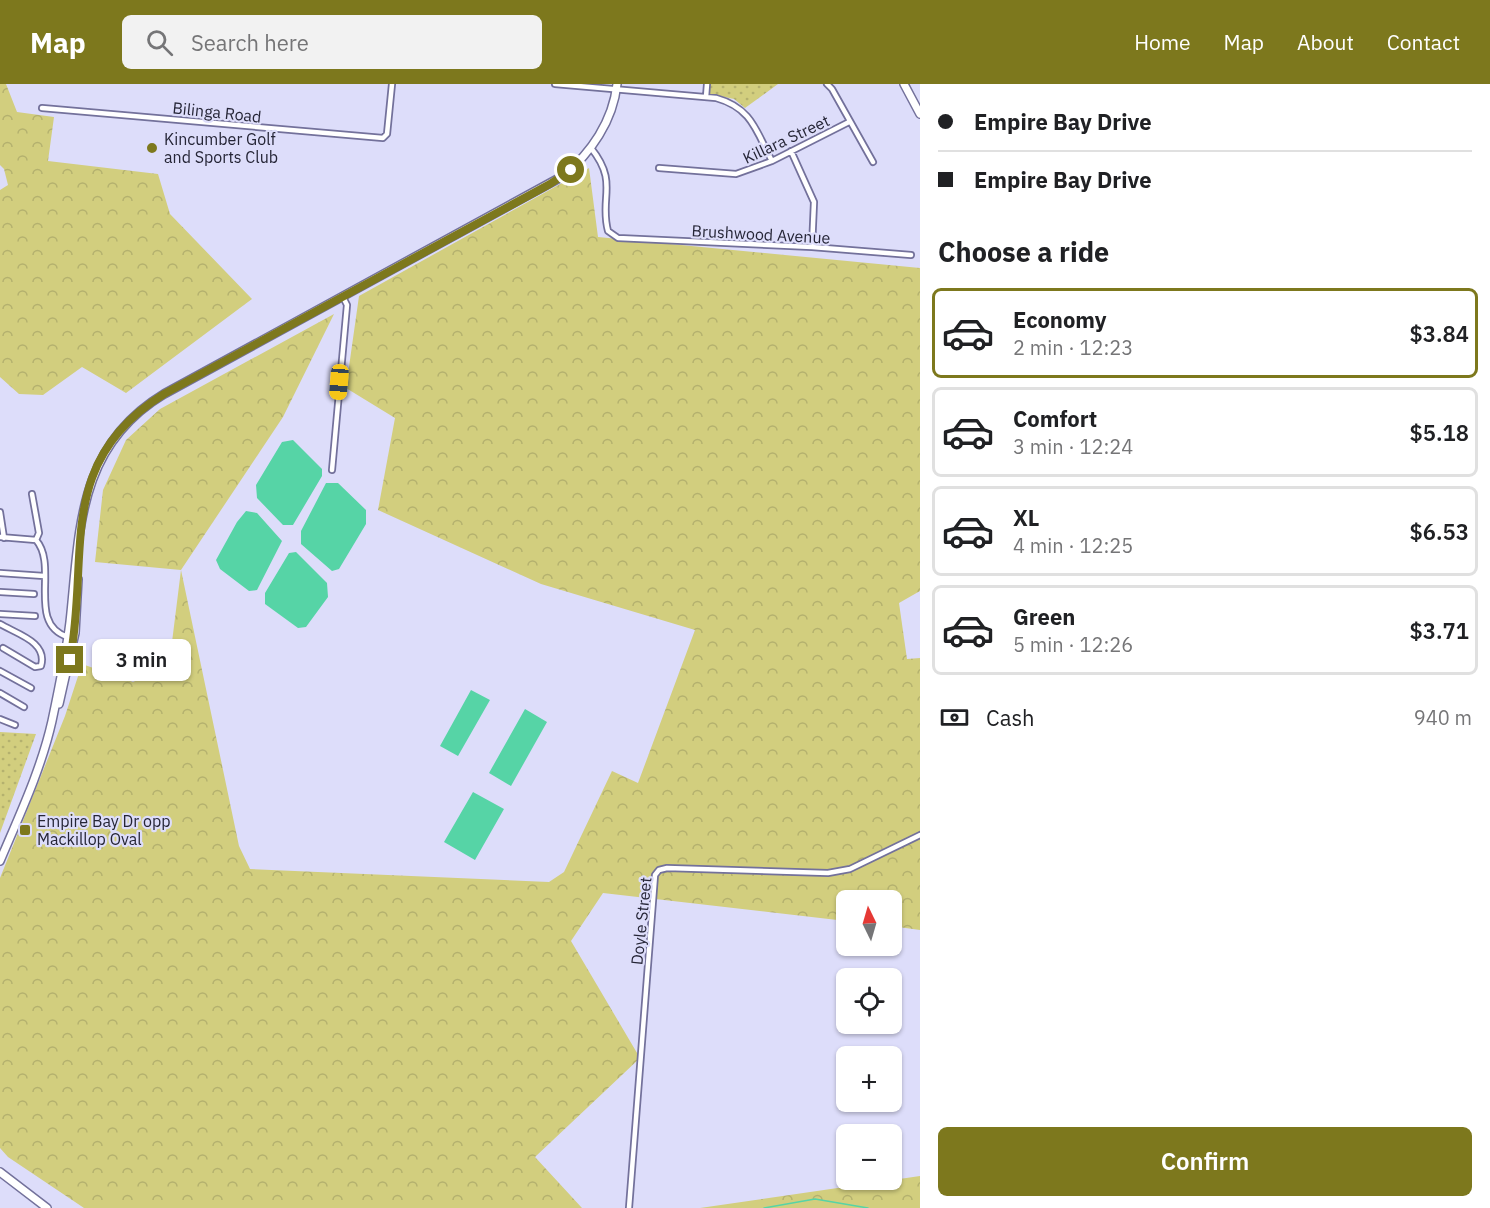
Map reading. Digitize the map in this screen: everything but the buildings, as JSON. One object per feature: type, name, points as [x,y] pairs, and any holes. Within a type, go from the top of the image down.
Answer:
[{"type":"main road","points":[[904,84],[920,114]]},
{"type":"main road","points":[[52,718],[68,637],[85,498],[107,448],[130,421],[164,394],[550,184],[571,170],[591,148],[610,114],[616,87]]},
{"type":"main road","points":[[0,861],[33,783],[70,660],[76,614],[77,553]]},
{"type":"main road","points":[[70,660],[68,637],[76,614]]},
{"type":"main road","points":[[0,1172],[47,1208]]},
{"type":"street","name":"Bilinga Road","points":[[42,108],[383,138],[387,134],[393,84]]},
{"type":"street","points":[[555,84],[616,87],[706,97],[734,103],[746,113],[772,161]]},
{"type":"street","points":[[706,97],[707,84]]},
{"type":"street","points":[[827,84],[873,162]]},
{"type":"street","name":"Killara Street","points":[[659,168],[736,174],[772,161],[849,122]]},
{"type":"street","name":"Brushwood Avenue","points":[[591,148],[605,174],[608,188],[606,225],[611,236],[632,240],[812,247],[910,255]]},
{"type":"street","points":[[791,152],[814,202],[812,247]]},
{"type":"street","points":[[332,470],[347,305],[343,297]]},
{"type":"street","points":[[32,494],[39,532],[36,540],[43,553],[48,619],[56,632],[68,637]]},
{"type":"street","points":[[0,512],[2,538],[36,540]]},
{"type":"street","points":[[0,573],[44,576]]},
{"type":"street","points":[[0,592],[34,594]]},
{"type":"street","points":[[0,615],[34,616]]},
{"type":"street","points":[[0,624],[39,646],[43,655],[41,666],[35,667],[3,648]]},
{"type":"street","points":[[0,671],[31,688]]},
{"type":"street","points":[[0,693],[24,706]]},
{"type":"street","points":[[0,719],[15,725]]},
{"type":"street","name":"Doyle Street","points":[[629,1208],[655,875],[659,870],[667,868],[828,873],[850,869],[920,835]]},
{"type":"green space","points":[[0,84],[6,84],[17,112],[54,117],[48,161],[158,174],[170,214],[252,299],[126,393],[82,367],[43,395],[19,394],[0,377],[0,190],[8,185],[4,169],[0,165]]},
{"type":"green space","points":[[710,84],[778,84],[745,108],[734,99],[710,94]]},
{"type":"green space","points":[[589,168],[598,237],[920,268],[920,591],[899,603],[907,659],[920,658],[920,930],[902,928],[902,890],[836,890],[836,920],[603,893],[571,941],[640,1058],[535,1157],[582,1208],[84,1208],[8,1157],[0,1148],[0,878],[65,716],[82,664],[133,682],[169,666],[181,570],[239,846],[250,869],[549,882],[564,872],[612,771],[638,783],[695,630],[541,584],[378,510],[395,418],[346,388],[359,296]]},
{"type":"green space","points":[[334,314],[283,417],[181,570],[95,562],[103,490],[126,440],[160,409]]},
{"type":"green space","points":[[0,732],[36,734],[0,833]]},
{"type":"green space","points":[[920,1176],[920,1208],[700,1208],[836,1188],[902,1190],[902,1179]]},
{"type":"shaded area","points":[[293,440],[322,469],[322,476],[293,525],[283,525],[257,498],[256,485],[282,442]]},
{"type":"shaded area","points":[[326,483],[338,483],[366,510],[366,524],[339,569],[332,571],[301,544],[301,531]]},
{"type":"shaded area","points":[[246,511],[257,513],[282,541],[257,590],[249,591],[220,569],[216,560],[237,522]]},
{"type":"shaded area","points":[[296,552],[327,583],[328,597],[306,627],[298,628],[265,604],[265,593],[289,553]]},
{"type":"shaded area","points":[[471,690],[490,700],[458,756],[440,746]]},
{"type":"shaded area","points":[[525,709],[547,722],[511,786],[489,773]]},
{"type":"shaded area","points":[[473,792],[504,809],[475,860],[444,842]]},
{"type":"waterway","points":[[764,1208],[815,1199],[868,1208]]},
{"type":"place","name":"Kincumber Golf and Sports Club","points":[[152,148]]},
{"type":"place","name":"Empire Bay Dr opp Mackillop Oval","points":[[25,830]]},
{"type":"route","points":[[70,660],[75,633],[77,553],[85,498],[107,448],[130,421],[164,394],[550,184],[571,170]]}]
